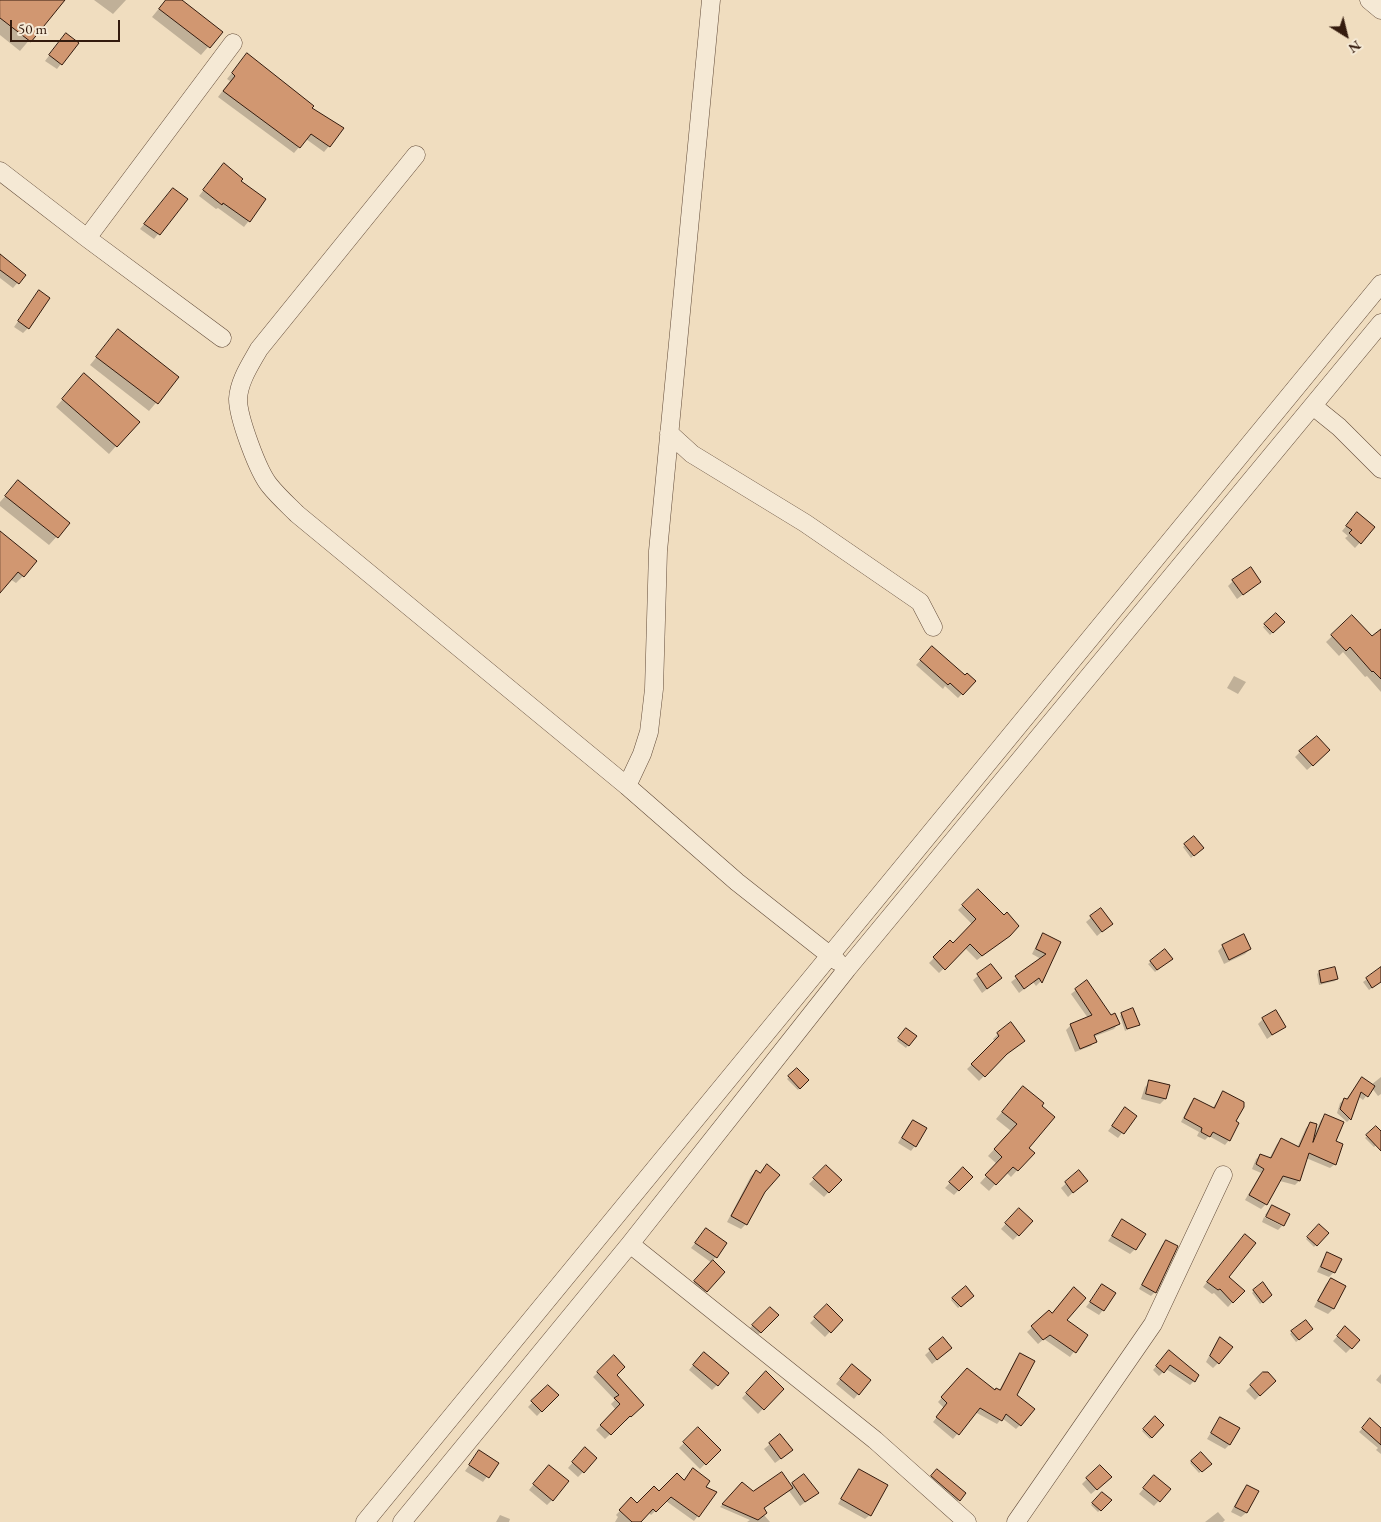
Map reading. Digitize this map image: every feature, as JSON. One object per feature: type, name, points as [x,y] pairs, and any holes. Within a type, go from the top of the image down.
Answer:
[{"type":"street","points":[[627,786],[642,754],[649,732],[654,689],[658,551],[711,0]]},
{"type":"street","points":[[1369,0],[1381,10]]},
{"type":"street","points":[[87,238],[233,42]]},
{"type":"street","points":[[416,155],[259,349],[242,380],[238,400],[243,424],[256,460],[268,485],[297,514],[627,786],[737,882],[847,968]]},
{"type":"street","points":[[2,178],[222,338]]},
{"type":"street","points":[[365,1522],[829,954],[1020,726],[1381,284]]},
{"type":"street","points":[[402,1522],[630,1244],[847,968],[1381,323]]},
{"type":"street","points":[[1313,406],[1339,428],[1381,469]]},
{"type":"street","points":[[669,433],[692,454],[805,523],[920,602],[933,627]]},
{"type":"street","points":[[1016,1522],[1153,1324],[1223,1175]]},
{"type":"street","points":[[630,1244],[875,1440],[968,1522]]},
{"type":"building","points":[[0,0],[65,0],[31,42],[0,18]]},
{"type":"building","points":[[166,0],[182,0],[223,32],[210,48],[159,9]]},
{"type":"building","points":[[66,33],[79,43],[62,65],[49,55]]},
{"type":"building","points":[[247,53],[314,106],[312,108],[344,128],[330,147],[311,134],[300,148],[223,91],[235,76],[232,73]]},
{"type":"building","points":[[224,163],[243,179],[241,181],[266,199],[250,222],[223,203],[222,205],[203,190]]},
{"type":"building","points":[[173,188],[188,199],[160,235],[144,224]]},
{"type":"building","points":[[0,254],[26,275],[19,284],[0,270]]},
{"type":"building","points":[[39,290],[50,298],[29,329],[18,321]]},
{"type":"building","points":[[118,329],[179,377],[158,404],[96,357]]},
{"type":"building","points":[[84,373],[140,422],[117,447],[62,399]]},
{"type":"building","points":[[18,480],[70,523],[58,538],[5,496]]},
{"type":"building","points":[[1357,512],[1375,527],[1361,544],[1349,533],[1352,530],[1346,526]]},
{"type":"building","points":[[0,531],[37,561],[24,577],[18,572],[0,593]]},
{"type":"building","points":[[1251,567],[1261,582],[1243,595],[1232,580]]},
{"type":"building","points":[[1276,613],[1285,622],[1273,633],[1264,624]]},
{"type":"building","points":[[1352,615],[1372,636],[1381,629],[1381,679],[1372,672],[1350,647],[1346,651],[1331,635]]},
{"type":"building","points":[[932,646],[965,675],[967,673],[976,681],[963,695],[950,683],[948,685],[920,660]]},
{"type":"building","points":[[1317,736],[1330,750],[1313,766],[1299,751]]},
{"type":"building","points":[[1194,836],[1204,848],[1194,856],[1184,844]]},
{"type":"building","points":[[978,889],[1004,915],[1007,912],[1019,926],[1010,936],[982,956],[970,944],[945,970],[933,957],[950,940],[953,943],[976,919],[962,905]]},
{"type":"building","points":[[1101,908],[1113,924],[1102,932],[1090,916]]},
{"type":"building","points":[[1043,933],[1061,942],[1042,983],[1039,978],[1024,989],[1015,976],[1046,954],[1036,949]]},
{"type":"building","points":[[1244,934],[1251,949],[1229,960],[1222,945]]},
{"type":"building","points":[[1165,949],[1173,959],[1157,970],[1150,961]]},
{"type":"building","points":[[991,964],[1002,978],[987,989],[977,974]]},
{"type":"building","points":[[1335,967],[1338,979],[1321,983],[1319,971]]},
{"type":"building","points":[[1381,967],[1381,982],[1372,988],[1366,978]]},
{"type":"building","points":[[1087,980],[1111,1015],[1115,1013],[1120,1024],[1094,1035],[1097,1042],[1080,1049],[1070,1024],[1092,1015],[1075,989]]},
{"type":"building","points":[[1133,1008],[1140,1025],[1127,1029],[1121,1013]]},
{"type":"building","points":[[1276,1010],[1286,1027],[1272,1035],[1262,1018]]},
{"type":"building","points":[[1011,1022],[1025,1041],[1007,1054],[985,1077],[971,1064],[999,1036],[997,1033]]},
{"type":"building","points":[[906,1028],[917,1036],[909,1046],[898,1038]]},
{"type":"building","points":[[797,1068],[809,1080],[800,1089],[788,1076]]},
{"type":"building","points":[[1362,1077],[1375,1086],[1368,1097],[1361,1092],[1351,1120],[1340,1109],[1344,1098],[1347,1099]]},
{"type":"building","points":[[1149,1080],[1170,1085],[1166,1099],[1146,1094]]},
{"type":"building","points":[[1023,1086],[1044,1103],[1042,1106],[1055,1117],[1029,1148],[1035,1153],[1018,1171],[1013,1167],[996,1185],[985,1175],[1002,1157],[994,1149],[1017,1124],[1002,1112]]},
{"type":"building","points":[[1223,1091],[1244,1102],[1244,1107],[1236,1121],[1239,1123],[1230,1141],[1213,1132],[1210,1137],[1201,1132],[1202,1128],[1184,1118],[1194,1098],[1214,1108]]},
{"type":"building","points":[[1125,1107],[1137,1116],[1124,1134],[1112,1126]]},
{"type":"building","points":[[1325,1114],[1344,1122],[1336,1141],[1343,1144],[1336,1165],[1309,1153],[1300,1181],[1283,1176],[1267,1205],[1249,1195],[1264,1169],[1256,1164],[1260,1154],[1271,1158],[1281,1138],[1299,1147],[1310,1122],[1317,1124],[1313,1142]]},
{"type":"building","points":[[913,1120],[927,1128],[916,1147],[902,1138]]},
{"type":"building","points":[[1376,1126],[1381,1131],[1381,1151],[1366,1135]]},
{"type":"building","points":[[767,1164],[780,1175],[765,1192],[747,1225],[731,1216],[756,1170],[760,1173]]},
{"type":"building","points":[[826,1165],[842,1180],[829,1193],[813,1178]]},
{"type":"building","points":[[963,1167],[973,1177],[959,1191],[949,1182]]},
{"type":"building","points":[[1079,1170],[1088,1181],[1073,1193],[1065,1182]]},
{"type":"building","points":[[1272,1205],[1290,1214],[1284,1226],[1266,1217]]},
{"type":"building","points":[[1019,1208],[1033,1221],[1019,1236],[1005,1223]]},
{"type":"building","points":[[1122,1219],[1146,1234],[1136,1250],[1112,1236]]},
{"type":"building","points":[[1319,1224],[1329,1233],[1317,1246],[1307,1237]]},
{"type":"building","points":[[706,1228],[727,1243],[717,1258],[695,1243]]},
{"type":"building","points":[[1245,1234],[1256,1243],[1229,1277],[1245,1291],[1233,1303],[1220,1289],[1218,1290],[1207,1282]]},
{"type":"building","points":[[1166,1240],[1178,1246],[1156,1293],[1142,1285]]},
{"type":"building","points":[[1327,1252],[1342,1259],[1335,1273],[1321,1267]]},
{"type":"building","points":[[713,1260],[725,1272],[707,1292],[694,1281]]},
{"type":"building","points":[[1331,1278],[1346,1286],[1334,1309],[1318,1301]]},
{"type":"building","points":[[1263,1282],[1272,1295],[1263,1303],[1253,1290]]},
{"type":"building","points":[[1102,1284],[1116,1293],[1104,1311],[1090,1302]]},
{"type":"building","points":[[966,1286],[974,1296],[961,1307],[952,1298]]},
{"type":"building","points":[[1074,1287],[1086,1298],[1067,1320],[1088,1335],[1076,1353],[1050,1335],[1043,1340],[1031,1326],[1049,1310],[1052,1313]]},
{"type":"building","points":[[827,1304],[843,1320],[831,1333],[814,1317]]},
{"type":"building","points":[[770,1307],[779,1315],[761,1333],[752,1325]]},
{"type":"building","points":[[1306,1320],[1313,1329],[1299,1340],[1291,1331]]},
{"type":"building","points":[[1345,1326],[1360,1340],[1352,1349],[1337,1336]]},
{"type":"building","points":[[943,1337],[952,1348],[937,1360],[929,1349]]},
{"type":"building","points":[[1220,1337],[1233,1347],[1219,1364],[1210,1356]]},
{"type":"building","points":[[1169,1350],[1199,1375],[1195,1382],[1170,1365],[1164,1373],[1156,1366]]},
{"type":"building","points":[[704,1352],[729,1373],[718,1386],[693,1365]]},
{"type":"building","points":[[1020,1353],[1035,1361],[1017,1395],[1035,1409],[1021,1426],[1006,1414],[1002,1421],[980,1408],[959,1435],[936,1417],[947,1403],[941,1397],[967,1368],[995,1390],[996,1388],[1000,1390]]},
{"type":"building","points":[[614,1355],[625,1367],[617,1375],[644,1405],[611,1435],[600,1425],[620,1404],[614,1398],[619,1395],[597,1372]]},
{"type":"building","points":[[852,1364],[871,1380],[859,1395],[840,1379]]},
{"type":"building","points":[[766,1371],[784,1389],[764,1410],[746,1393]]},
{"type":"building","points":[[1263,1372],[1268,1372],[1276,1381],[1260,1396],[1250,1385]]},
{"type":"building","points":[[548,1385],[559,1395],[542,1412],[531,1401]]},
{"type":"building","points":[[1155,1416],[1164,1425],[1152,1438],[1143,1429]]},
{"type":"building","points":[[1220,1417],[1240,1428],[1230,1445],[1211,1433]]},
{"type":"building","points":[[1370,1418],[1381,1428],[1381,1445],[1362,1428]]},
{"type":"building","points":[[698,1427],[721,1450],[706,1465],[683,1442]]},
{"type":"building","points":[[780,1434],[793,1450],[781,1459],[769,1443]]},
{"type":"building","points":[[585,1447],[597,1458],[584,1473],[572,1462]]},
{"type":"building","points":[[479,1450],[499,1463],[489,1478],[469,1465]]},
{"type":"building","points":[[1201,1452],[1212,1464],[1202,1472],[1191,1461]]},
{"type":"building","points":[[549,1465],[569,1481],[553,1501],[533,1484]]},
{"type":"building","points":[[1100,1465],[1112,1477],[1097,1490],[1086,1478]]},
{"type":"building","points":[[693,1468],[710,1481],[706,1487],[717,1492],[699,1517],[671,1497],[656,1512],[653,1509],[641,1522],[632,1522],[619,1510],[631,1497],[637,1503],[654,1486],[659,1491],[677,1473],[684,1480]]},
{"type":"building","points":[[859,1469],[888,1485],[871,1516],[841,1499]]},
{"type":"building","points":[[937,1469],[966,1493],[960,1501],[931,1476]]},
{"type":"building","points":[[782,1472],[793,1488],[764,1508],[767,1513],[758,1520],[722,1504],[742,1482],[753,1491]]},
{"type":"building","points":[[804,1474],[819,1493],[805,1502],[792,1483]]},
{"type":"building","points":[[1154,1475],[1171,1489],[1160,1502],[1143,1488]]},
{"type":"building","points":[[1247,1485],[1259,1491],[1247,1513],[1235,1507]]},
{"type":"building","points":[[1102,1492],[1112,1500],[1101,1511],[1092,1503]]}]
